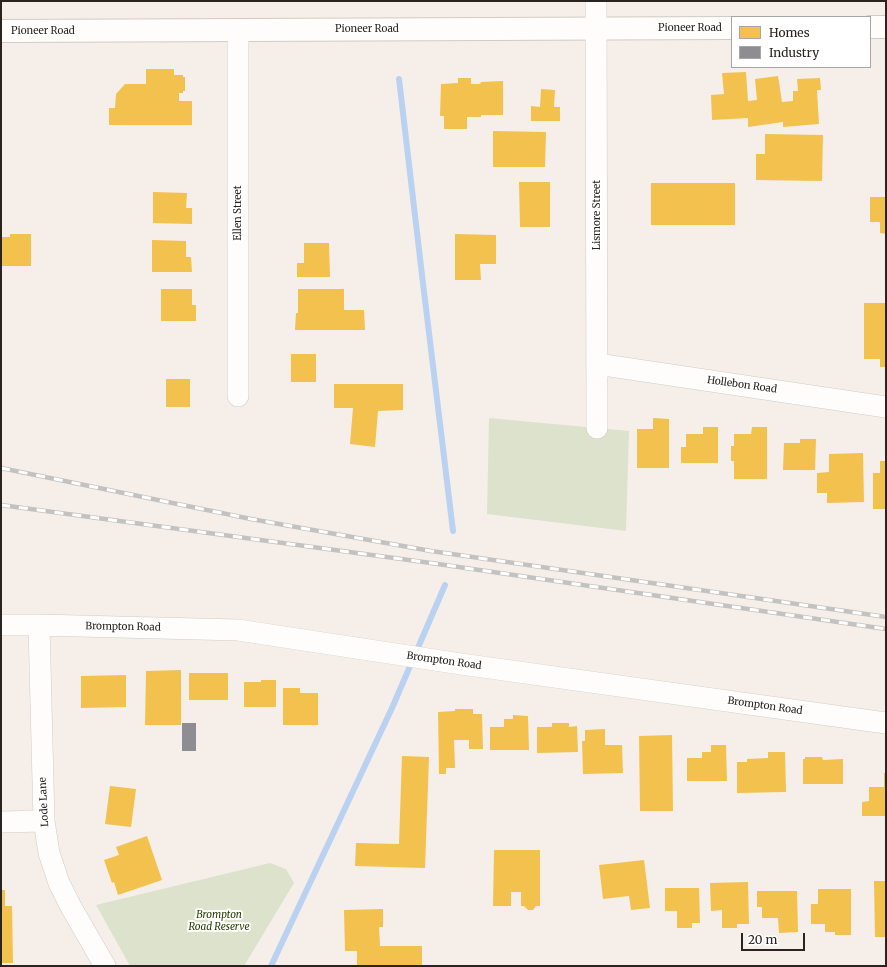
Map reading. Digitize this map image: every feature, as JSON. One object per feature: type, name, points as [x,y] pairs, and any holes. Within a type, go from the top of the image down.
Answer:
[{"type":"main road","points":[[871,27],[886,27]]},
{"type":"main road","name":"Pioneer Road","points":[[1,31],[731,28]]},
{"type":"street","name":"Lismore Street","points":[[596,1],[597,428]]},
{"type":"street","name":"Ellen Street","points":[[238,30],[238,396]]},
{"type":"street","name":"Hollebon Road","points":[[597,364],[886,407]]},
{"type":"street","name":"Brompton Road","points":[[1,625],[238,630],[400,655],[886,723]]},
{"type":"street","name":"Lode Lane","points":[[39,625],[44,821],[49,853],[59,883],[105,966]]},
{"type":"street","points":[[1,822],[44,821]]},
{"type":"green space","points":[[489,418],[629,431],[626,531],[487,514]]},
{"type":"green space","name":"Brompton Road Reserve","points":[[270,863],[286,869],[294,883],[244,966],[130,966],[96,905]]},
{"type":"building: Homes","points":[[146,69],[174,69],[174,75],[183,75],[183,77],[185,77],[185,91],[183,91],[183,93],[179,93],[179,101],[192,101],[192,125],[109,125],[109,108],[115,108],[116,94],[125,84],[146,84]]},
{"type":"building: Homes","points":[[746,72],[748,101],[757,100],[755,79],[778,76],[782,102],[793,101],[793,91],[798,91],[797,79],[820,78],[821,90],[817,90],[819,124],[783,127],[783,122],[748,127],[748,118],[712,120],[711,95],[724,94],[722,73]]},
{"type":"building: Homes","points":[[458,78],[471,78],[471,84],[503,81],[503,115],[481,115],[481,117],[467,117],[467,129],[444,129],[444,116],[440,116],[441,84],[458,83]]},
{"type":"building: Homes","points":[[541,89],[555,90],[554,107],[560,107],[560,121],[531,121],[531,106],[540,107]]},
{"type":"building: Homes","points":[[493,131],[546,132],[545,167],[493,167]]},
{"type":"building: Homes","points":[[765,134],[823,135],[822,181],[756,180],[756,154],[765,154]]},
{"type":"building: Homes","points":[[519,182],[550,182],[550,227],[520,227]]},
{"type":"building: Homes","points":[[651,183],[735,183],[735,225],[651,225]]},
{"type":"building: Homes","points":[[153,192],[187,193],[186,208],[192,208],[192,224],[153,223]]},
{"type":"building: Homes","points":[[870,197],[886,197],[886,234],[880,233],[880,222],[870,222]]},
{"type":"building: Homes","points":[[10,234],[31,234],[31,266],[1,266],[1,237],[10,237]]},
{"type":"building: Homes","points":[[455,234],[496,235],[496,264],[480,264],[481,280],[455,280]]},
{"type":"building: Homes","points":[[152,240],[186,241],[186,257],[191,257],[192,272],[152,272]]},
{"type":"building: Homes","points":[[304,243],[329,243],[330,277],[297,277],[297,263],[304,263]]},
{"type":"building: Homes","points":[[161,289],[192,289],[192,305],[196,305],[196,321],[161,321]]},
{"type":"building: Homes","points":[[298,289],[344,289],[344,310],[364,310],[365,330],[295,330],[296,313],[298,313]]},
{"type":"building: Homes","points":[[864,303],[886,303],[886,367],[880,367],[880,359],[864,359]]},
{"type":"building: Homes","points":[[291,354],[316,354],[316,382],[291,382]]},
{"type":"building: Homes","points":[[166,379],[190,379],[190,407],[166,407]]},
{"type":"building: Homes","points":[[334,384],[403,384],[403,410],[378,411],[375,447],[350,444],[353,408],[334,408]]},
{"type":"building: Homes","points":[[653,418],[669,419],[669,468],[637,468],[637,429],[653,429]]},
{"type":"building: Homes","points":[[703,427],[718,427],[718,463],[681,463],[681,447],[686,447],[686,434],[703,434]]},
{"type":"building: Homes","points":[[752,427],[767,427],[767,479],[734,479],[734,461],[731,461],[731,446],[734,446],[734,434],[751,434]]},
{"type":"building: Homes","points":[[800,439],[816,439],[815,470],[783,470],[784,443],[800,443]]},
{"type":"building: Homes","points":[[863,453],[864,502],[827,503],[827,493],[817,493],[817,473],[829,472],[829,454]]},
{"type":"building: Homes","points":[[880,461],[886,461],[886,509],[873,509],[873,473],[880,473]]},
{"type":"building: Homes","points":[[181,670],[181,725],[145,725],[146,671]]},
{"type":"building: Homes","points":[[189,673],[228,673],[228,700],[189,700]]},
{"type":"building: Homes","points":[[126,675],[126,707],[81,708],[81,676]]},
{"type":"building: Homes","points":[[261,680],[276,680],[276,707],[244,707],[244,682],[261,682]]},
{"type":"building: Homes","points":[[283,688],[300,688],[300,693],[318,693],[318,725],[283,725]]},
{"type":"building: Homes","points":[[455,709],[473,709],[473,714],[482,714],[483,749],[469,749],[469,740],[454,740],[455,768],[446,768],[446,774],[439,774],[438,712],[455,711]]},
{"type":"building: Homes","points":[[513,715],[528,716],[529,750],[490,750],[490,727],[504,727],[504,719],[513,719]]},
{"type":"building: Homes","points":[[552,723],[569,723],[569,727],[577,726],[578,752],[537,753],[537,727],[552,727]]},
{"type":"building: Homes","points":[[605,729],[605,745],[622,745],[623,773],[583,774],[582,741],[585,741],[585,730]]},
{"type":"building: Homes","points":[[672,735],[673,811],[640,811],[639,736]]},
{"type":"building: Homes","points":[[711,745],[726,745],[727,781],[687,781],[687,758],[702,758],[702,752],[711,752]]},
{"type":"building: Homes","points":[[768,752],[785,752],[786,792],[737,793],[737,762],[747,762],[747,759],[768,758]]},
{"type":"building: Homes","points":[[402,756],[429,757],[425,868],[355,866],[356,843],[399,844]]},
{"type":"building: Homes","points":[[805,757],[822,757],[823,760],[843,759],[843,784],[803,784],[803,759],[805,759]]},
{"type":"building: Homes","points":[[884,773],[886,773],[886,816],[862,816],[862,802],[869,801],[869,787],[884,787]]},
{"type":"building: Homes","points":[[110,786],[136,789],[131,827],[105,824]]},
{"type":"building: Homes","points":[[147,836],[162,880],[118,895],[104,860],[119,855],[116,847]]},
{"type":"building: Homes","points":[[494,850],[540,850],[540,906],[536,906],[533,910],[528,910],[524,906],[521,906],[521,892],[511,892],[511,906],[493,906]]},
{"type":"building: Homes","points":[[644,860],[650,908],[631,910],[629,896],[603,899],[599,865]]},
{"type":"building: Homes","points":[[874,881],[886,881],[886,937],[875,937]]},
{"type":"building: Homes","points":[[748,882],[749,924],[737,924],[737,928],[722,928],[722,910],[711,911],[710,883]]},
{"type":"building: Homes","points":[[665,888],[699,888],[700,923],[692,923],[692,928],[677,928],[677,911],[665,911]]},
{"type":"building: Homes","points":[[818,889],[851,889],[851,935],[835,935],[835,932],[825,932],[825,924],[811,924],[811,904],[818,904]]},
{"type":"building: Homes","points":[[1,890],[5,890],[5,906],[12,906],[13,963],[1,963]]},
{"type":"building: Homes","points":[[757,891],[797,891],[798,932],[779,933],[778,918],[762,918],[762,907],[757,907]]},
{"type":"building: Homes","points":[[383,909],[383,927],[379,927],[380,946],[422,946],[422,966],[357,966],[357,951],[345,951],[344,910]]},
{"type":"building: Industry","points":[[182,723],[196,723],[196,751],[182,751]]},
{"type":"waterway","points":[[399,79],[453,531]]},
{"type":"waterway","points":[[271,966],[392,708],[445,585]]},
{"type":"railway","points":[[1,468],[251,519],[431,551],[886,617]]},
{"type":"railway","points":[[1,505],[431,563],[886,629]]}]
